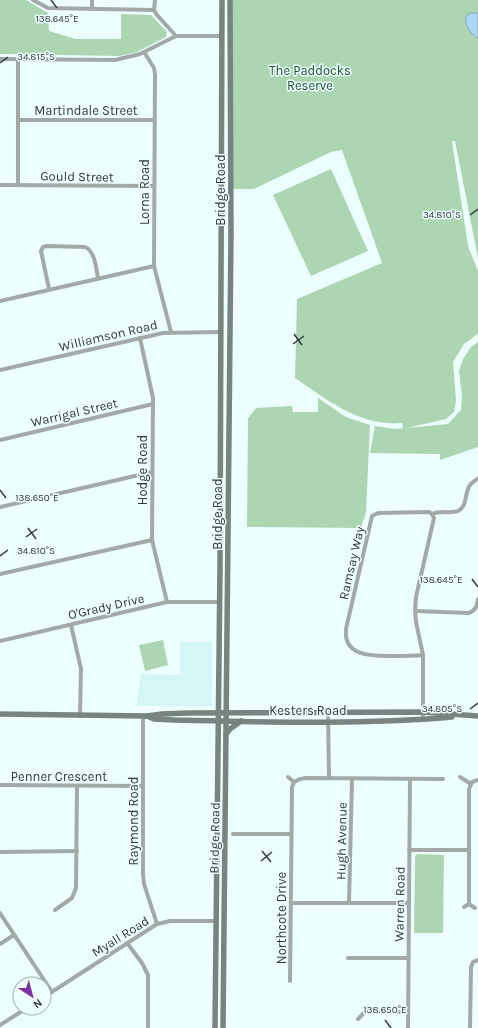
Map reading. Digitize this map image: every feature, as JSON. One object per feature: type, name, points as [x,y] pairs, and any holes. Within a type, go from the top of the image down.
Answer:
[{"type":"main road","name":"Bridge Road","points":[[215,1028],[221,332],[222,0]]},
{"type":"main road","name":"Bridge Road","points":[[223,1028],[231,254],[232,66],[230,0]]},
{"type":"main road","points":[[222,36],[230,35]]},
{"type":"main road","points":[[221,254],[231,254]]},
{"type":"main road","points":[[221,332],[230,332]]},
{"type":"main road","points":[[220,415],[229,415]]},
{"type":"main road","points":[[218,602],[227,601]]},
{"type":"main road","name":"Kesters Road","points":[[145,716],[162,714],[328,712],[423,712],[470,716]]},
{"type":"main road","name":"Kesters Road","points":[[0,714],[145,716],[162,719],[218,721],[329,721],[478,716]]},
{"type":"main road","points":[[226,734],[241,721]]},
{"type":"main road","points":[[216,921],[224,921]]},
{"type":"street","points":[[33,0],[48,8],[154,10]]},
{"type":"street","points":[[92,0],[92,9]]},
{"type":"street","points":[[155,0],[154,10],[159,18],[176,36]]},
{"type":"street","points":[[0,59],[115,60],[144,52],[176,36],[222,36]]},
{"type":"street","name":"Lorna Road","points":[[144,52],[154,68],[155,74],[154,266],[171,332]]},
{"type":"street","points":[[18,59],[18,185]]},
{"type":"street","name":"Martindale Street","points":[[18,120],[154,120]]},
{"type":"street","name":"Gould Street","points":[[0,185],[154,186]]},
{"type":"street","points":[[49,289],[41,251],[43,247],[47,246],[88,248],[92,254],[98,278]]},
{"type":"street","points":[[0,301],[154,266]]},
{"type":"street","name":"Williamson Road","points":[[0,370],[171,332],[221,332]]},
{"type":"street","name":"Hodge Road","points":[[140,338],[153,404],[152,540],[167,602]]},
{"type":"street","name":"Warrigal Street","points":[[0,440],[153,404]]},
{"type":"street","points":[[0,507],[152,472]]},
{"type":"street","points":[[423,719],[423,655],[415,611],[416,597],[433,525],[434,518],[432,514],[439,511],[458,511],[465,501],[469,485],[477,479]]},
{"type":"street","name":"Ramsay Way","points":[[423,655],[373,656],[364,654],[352,648],[348,644],[346,634],[372,516],[378,513],[424,512],[432,514]]},
{"type":"street","points":[[0,574],[152,540]]},
{"type":"street","points":[[415,611],[469,613],[477,607],[478,599]]},
{"type":"street","name":"O'Grady Drive","points":[[0,641],[167,602],[218,602]]},
{"type":"street","points":[[71,625],[81,669],[80,714]]},
{"type":"street","points":[[328,712],[329,778]]},
{"type":"street","name":"Raymond Road","points":[[145,716],[143,879],[157,924]]},
{"type":"street","points":[[288,776],[294,782],[300,779],[329,778],[410,780],[443,779]]},
{"type":"street","points":[[460,777],[471,784]]},
{"type":"street","name":"Hugh Avenue","points":[[349,903],[352,779]]},
{"type":"street","name":"Warren Road","points":[[408,1028],[410,780]]},
{"type":"street","points":[[469,904],[469,789],[474,780],[478,780]]},
{"type":"street","name":"Northcote Drive","points":[[290,982],[291,834],[292,787],[294,782]]},
{"type":"street","name":"Penner Crescent","points":[[0,785],[143,786]]},
{"type":"street","points":[[55,910],[70,899],[74,894],[76,884],[77,786]]},
{"type":"street","points":[[233,834],[291,834]]},
{"type":"street","points":[[409,850],[469,850]]},
{"type":"street","points":[[0,852],[77,851]]},
{"type":"street","points":[[291,903],[409,903]]},
{"type":"street","points":[[464,906],[469,904]]},
{"type":"street","points":[[469,904],[475,908]]},
{"type":"street","points":[[0,914],[41,976]]},
{"type":"street","name":"Myall Road","points":[[52,992],[157,924],[170,921],[216,921]]},
{"type":"street","points":[[0,944],[14,935]]},
{"type":"street","points":[[127,943],[142,963],[148,975],[148,1028]]},
{"type":"street","points":[[348,958],[408,958]]},
{"type":"street","points":[[470,1028],[471,967],[473,962],[478,960]]},
{"type":"street","points":[[358,1019],[366,1011],[408,1012]]},
{"type":"street","points":[[0,1025],[14,1016]]},
{"type":"shaded area","points":[[180,642],[212,642],[212,706],[136,706],[141,674],[180,675]]},
{"type":"green space","points":[[0,0],[26,0],[48,13],[49,31],[76,39],[121,39],[121,14],[151,15],[167,32],[166,37],[137,52],[119,56],[0,54]]},
{"type":"green space","name":"The Paddocks Reserve","points":[[231,0],[478,0],[478,258],[455,141],[452,141],[468,246],[478,271],[478,334],[464,344],[453,362],[456,401],[454,412],[446,419],[407,428],[448,424],[461,410],[462,397],[459,371],[463,359],[471,347],[478,342],[478,447],[440,460],[440,454],[370,453],[375,426],[395,429],[403,428],[402,423],[372,421],[359,416],[332,403],[295,378],[297,299],[382,263],[342,150],[331,152],[254,189],[231,189]]},
{"type":"green space","points":[[331,169],[368,251],[311,276],[273,195]]},
{"type":"green space","points":[[318,398],[346,417],[370,425],[366,512],[361,528],[247,527],[248,418],[256,408],[292,406],[293,412],[318,412]]},
{"type":"green space","points":[[163,640],[168,665],[145,671],[139,645]]},
{"type":"green space","points":[[417,854],[444,855],[443,933],[414,933],[415,857]]},
{"type":"water","points":[[471,13],[478,13],[478,38],[469,30],[467,26],[466,18]]}]
